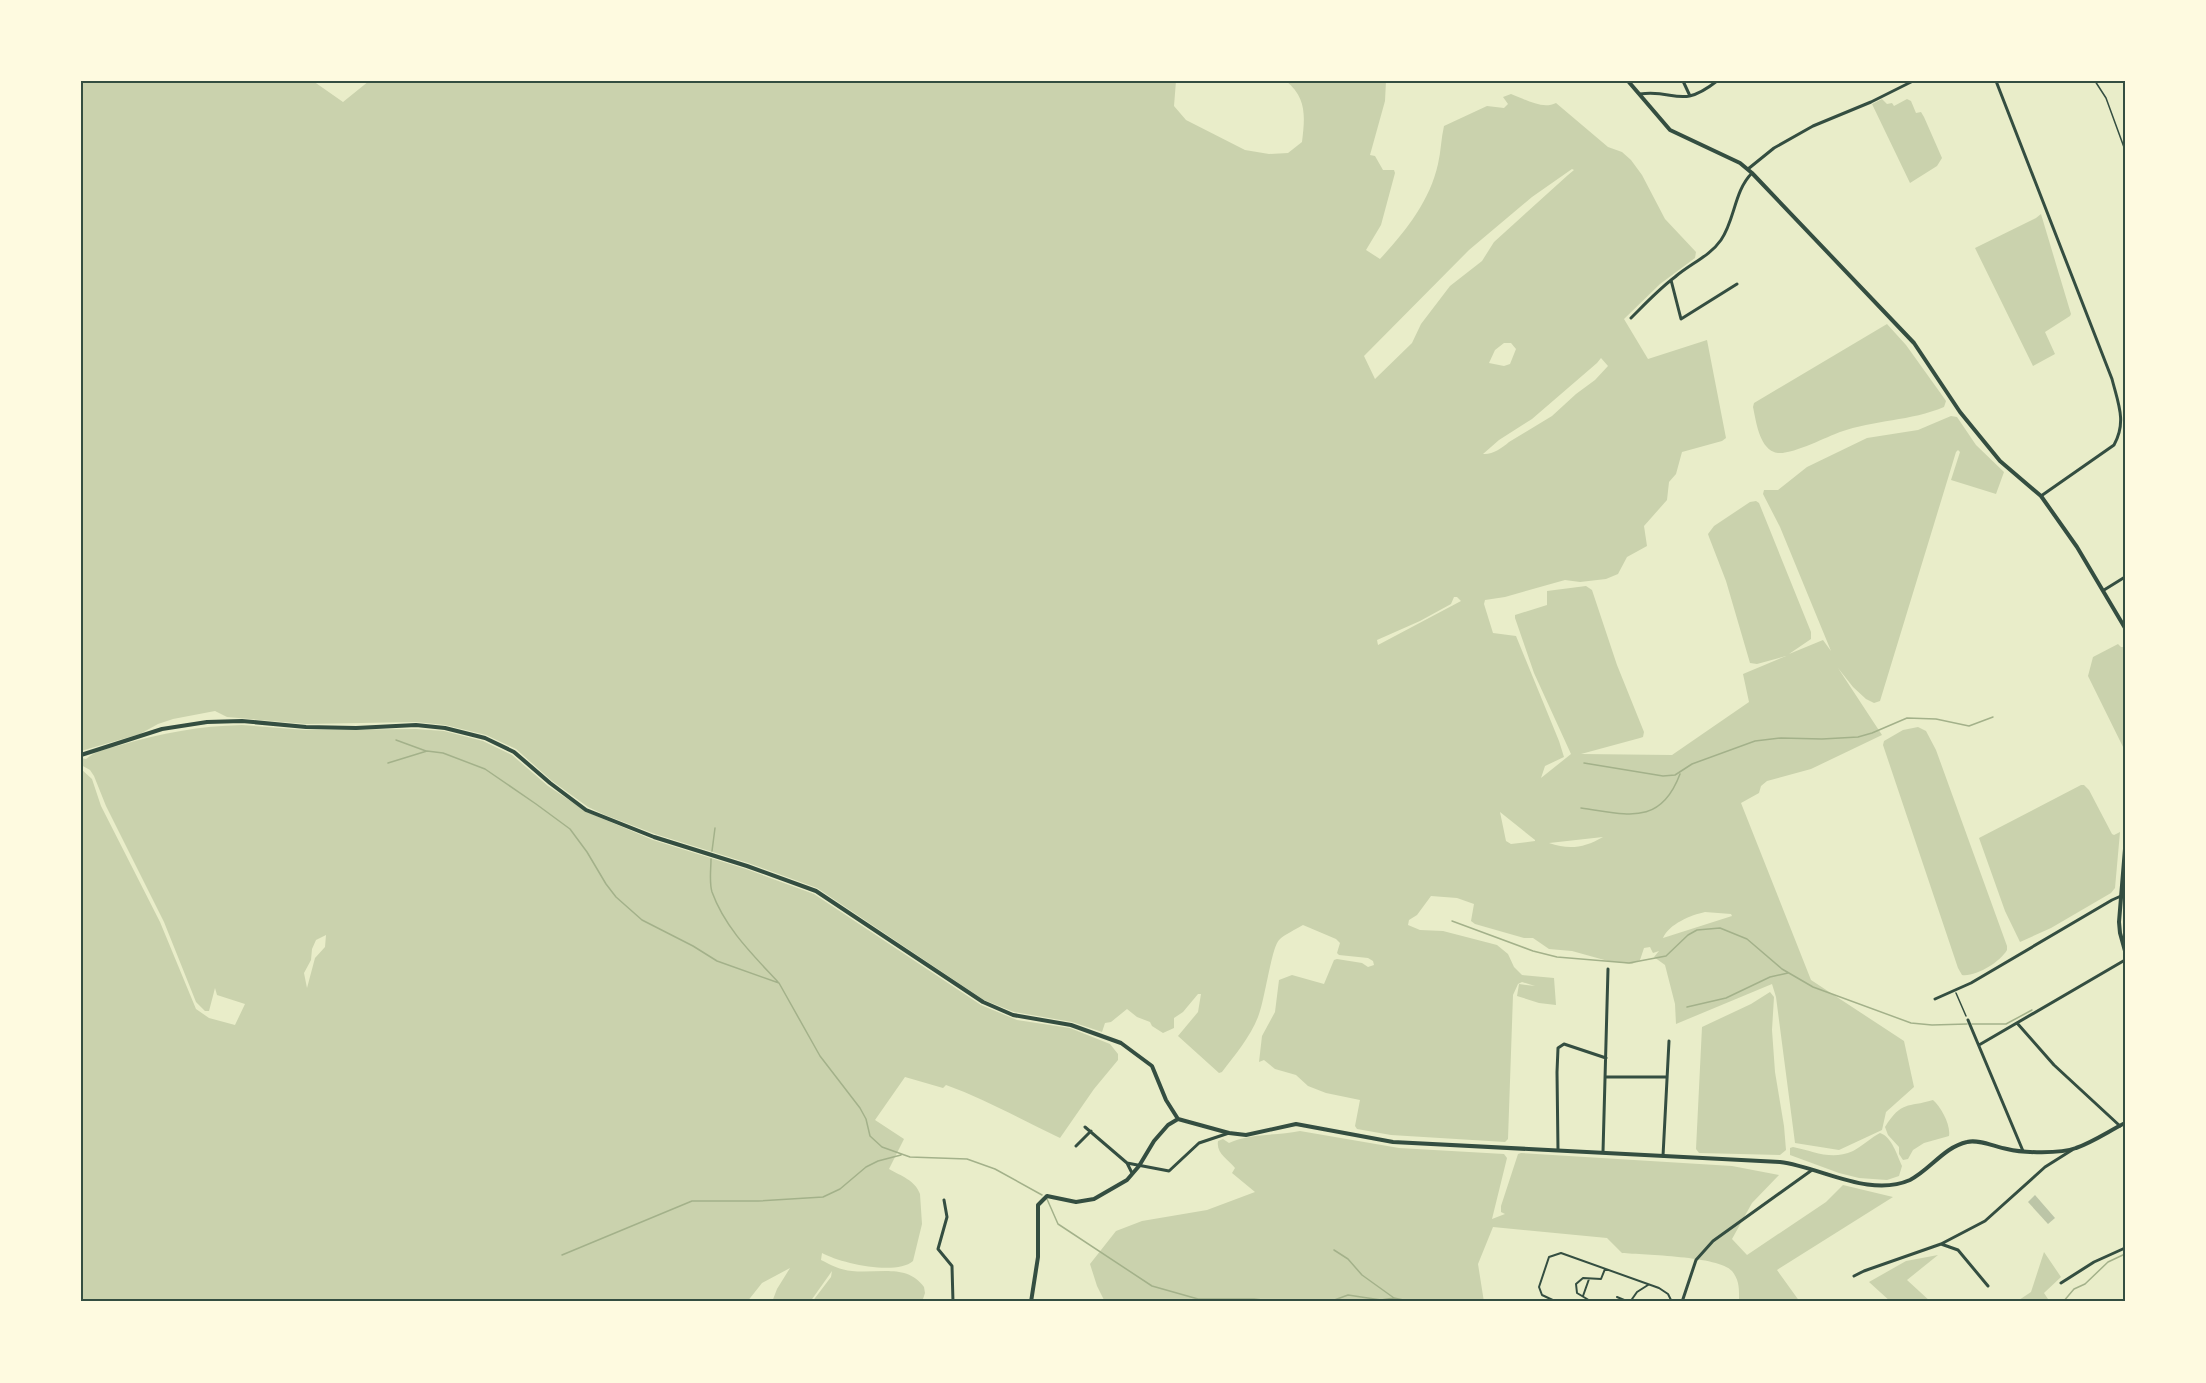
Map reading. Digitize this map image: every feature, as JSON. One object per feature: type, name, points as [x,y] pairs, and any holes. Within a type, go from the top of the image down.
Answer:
[{"type":"street","points":[[1628,81],[1663,123],[1682,136],[1748,169],[1914,343],[1960,412],[2000,461],[2042,496],[2078,547],[2125,628]]},
{"type":"street","points":[[1683,81],[1690,96]]},
{"type":"street","points":[[1706,90],[1712,81]]},
{"type":"street","points":[[1638,94],[1648,92],[1684,98],[1706,90],[1717,81]]},
{"type":"street","points":[[1748,169],[1774,148],[1813,126],[1871,102],[1913,81]]},
{"type":"street","points":[[1996,81],[2112,379],[2121,422],[2120,434],[2114,445],[2042,496]]},
{"type":"street","points":[[1631,318],[1671,280],[1713,249],[1723,238],[1747,178],[1752,173]]},
{"type":"street","points":[[1671,280],[1681,319],[1737,284]]},
{"type":"street","points":[[2103,590],[2125,577]]},
{"type":"street","points":[[81,755],[162,729],[207,722],[242,721],[306,727],[356,728],[416,725],[445,728],[484,738],[514,752],[586,810],[654,837],[747,866],[816,891],[982,1002],[1013,1015],[1071,1025],[1122,1043],[1152,1066],[1166,1100],[1178,1119],[1229,1133],[1246,1135],[1296,1124],[1393,1142],[1780,1162],[1814,1168],[1853,1182],[1891,1185],[1915,1177],[1955,1146],[1968,1141],[2008,1150],[2074,1149]]},
{"type":"street","points":[[2125,849],[2120,933],[2125,951]]},
{"type":"street","points":[[1935,999],[1971,982],[2121,896]]},
{"type":"street","points":[[1979,1045],[2125,960]]},
{"type":"street","points":[[1603,1152],[1608,969]]},
{"type":"street","points":[[1968,1020],[2023,1151]]},
{"type":"street","points":[[2017,1023],[2054,1065],[2120,1126]]},
{"type":"street","points":[[1663,1156],[1669,1041]]},
{"type":"street","points":[[1558,1150],[1558,1048],[1564,1044],[1606,1058]]},
{"type":"street","points":[[1606,1077],[1667,1077]]},
{"type":"street","points":[[1031,1302],[1038,1265],[1037,1217],[1041,1200],[1047,1196],[1076,1203],[1094,1199],[1127,1180],[1139,1166],[1154,1141],[1168,1125],[1178,1119]]},
{"type":"street","points":[[1854,1276],[1941,1244],[1985,1221],[2045,1167],[2125,1123]]},
{"type":"street","points":[[1085,1127],[1127,1163],[1132,1173]]},
{"type":"street","points":[[1076,1146],[1091,1131]]},
{"type":"street","points":[[1127,1163],[1169,1172],[1199,1143],[1229,1133]]},
{"type":"street","points":[[1682,1302],[1696,1260],[1713,1241],[1814,1168]]},
{"type":"street","points":[[944,1200],[947,1217],[938,1249],[952,1266],[953,1302]]},
{"type":"street","points":[[1941,1244],[1958,1250],[1988,1286]]},
{"type":"street","points":[[2061,1283],[2094,1262],[2125,1248]]},
{"type":"street","points":[[1557,1302],[1542,1295],[1539,1287],[1549,1257],[1561,1253],[1665,1291],[1672,1302]]},
{"type":"street","points":[[1592,1302],[1577,1293],[1576,1284],[1580,1279],[1600,1279],[1605,1269]]},
{"type":"street","points":[[1583,1296],[1590,1278]]},
{"type":"street","points":[[1617,1298],[1629,1302],[1638,1290],[1651,1285]]},
{"type":"path","points":[[2095,81],[2106,98],[2125,150]]},
{"type":"path","points":[[1955,990],[1968,1020]]},
{"type":"green space","points":[[81,81],[313,81],[343,102],[369,81],[1176,81],[1174,106],[1186,120],[1245,150],[1269,154],[1288,153],[1302,142],[1304,116],[1301,101],[1293,87],[1286,81],[1386,81],[1385,101],[1370,155],[1375,156],[1383,170],[1394,170],[1395,173],[1381,225],[1366,250],[1380,259],[1407,227],[1429,191],[1438,164],[1444,126],[1487,106],[1504,108],[1508,104],[1503,97],[1511,94],[1539,105],[1556,103],[1608,147],[1622,152],[1631,160],[1642,175],[1665,219],[1696,252],[1695,258],[1660,284],[1624,319],[1648,359],[1707,340],[1726,438],[1682,452],[1676,474],[1669,482],[1667,500],[1644,526],[1647,546],[1627,557],[1618,574],[1606,579],[1580,582],[1565,580],[1505,597],[1485,600],[1484,604],[1493,633],[1516,636],[1559,741],[1564,757],[1545,766],[1541,778],[1571,754],[1534,673],[1515,615],[1547,605],[1547,591],[1586,586],[1592,590],[1617,665],[1644,732],[1643,737],[1581,754],[1672,755],[1749,702],[1743,674],[1786,656],[1757,664],[1750,663],[1726,581],[1708,534],[1714,526],[1750,502],[1759,503],[1811,632],[1811,639],[1789,654],[1823,640],[1831,651],[1780,527],[1763,494],[1764,490],[1778,490],[1807,467],[1867,438],[1918,430],[1951,416],[1957,417],[1976,445],[2004,472],[1996,494],[1951,480],[1960,452],[1958,450],[1956,452],[1880,701],[1874,703],[1866,699],[1838,668],[1882,735],[1811,769],[1767,781],[1761,786],[1759,793],[1741,803],[1811,980],[1904,1041],[1914,1087],[1886,1112],[1882,1130],[1839,1150],[1795,1143],[1776,997],[1772,984],[1676,1024],[1675,1004],[1665,965],[1654,957],[1659,951],[1653,953],[1650,947],[1644,948],[1640,960],[1632,964],[1608,961],[1572,951],[1549,949],[1533,938],[1524,938],[1475,924],[1471,921],[1474,904],[1457,898],[1431,896],[1417,915],[1409,920],[1408,925],[1420,930],[1443,931],[1497,945],[1508,954],[1514,967],[1522,975],[1554,978],[1556,1005],[1539,1003],[1517,996],[1519,984],[1535,986],[1522,982],[1518,984],[1513,995],[1508,1139],[1505,1142],[1391,1135],[1357,1129],[1355,1126],[1360,1100],[1326,1093],[1308,1086],[1296,1075],[1275,1069],[1264,1060],[1259,1062],[1262,1036],[1275,1012],[1279,980],[1292,975],[1324,984],[1334,960],[1337,959],[1362,963],[1368,967],[1374,965],[1373,961],[1368,958],[1339,955],[1337,953],[1340,943],[1336,939],[1303,925],[1287,934],[1276,945],[1261,1009],[1255,1024],[1247,1039],[1219,1073],[1178,1036],[1198,1012],[1201,994],[1198,994],[1183,1012],[1174,1018],[1174,1028],[1163,1033],[1150,1022],[1137,1017],[1127,1009],[1111,1022],[1105,1023],[1102,1032],[1072,1022],[1014,1012],[984,1000],[817,888],[605,815],[588,807],[552,781],[516,749],[486,735],[445,725],[416,722],[306,724],[227,717],[215,711],[173,719],[140,734],[81,751]],"holes":[[[1572,169],[1574,170],[1494,242],[1482,261],[1450,286],[1421,324],[1412,343],[1375,379],[1364,356],[1469,250],[1532,197]],[[1504,343],[1511,343],[1516,349],[1510,364],[1504,366],[1489,363],[1495,350]],[[1601,358],[1608,366],[1552,416],[1497,451],[1483,454],[1499,440],[1532,419]],[[1454,597],[1461,601],[1378,645],[1377,640],[1451,604]],[[1500,812],[1535,840],[1511,844],[1506,841]],[[1603,837],[1576,847],[1549,843]],[[1705,912],[1731,914],[1732,916],[1663,938],[1675,924]]]},
{"type":"green space","points":[[1882,99],[1894,106],[1907,99],[1911,101],[1916,113],[1921,112],[1924,117],[1942,158],[1937,166],[1910,183],[1872,104]]},
{"type":"green space","points":[[2041,214],[2071,314],[2045,332],[2055,354],[2033,366],[1975,248]]},
{"type":"green space","points":[[1887,324],[1906,345],[1944,398],[1946,401],[1944,407],[1919,415],[1853,428],[1787,452],[1774,452],[1769,449],[1759,432],[1754,403]]},
{"type":"green space","points":[[2118,644],[2125,647],[2125,751],[2088,676],[2093,657]]},
{"type":"green space","points":[[226,726],[306,730],[416,729],[444,731],[483,741],[512,755],[548,786],[587,812],[653,840],[746,869],[814,894],[981,1005],[1017,1020],[1070,1028],[1110,1044],[1118,1054],[1118,1060],[1094,1089],[1060,1138],[989,1103],[946,1085],[943,1088],[905,1077],[875,1120],[904,1139],[889,1169],[911,1182],[920,1194],[922,1224],[913,1261],[905,1265],[881,1268],[841,1261],[822,1253],[821,1260],[848,1270],[891,1271],[909,1275],[924,1287],[922,1302],[812,1302],[831,1277],[832,1271],[810,1302],[772,1302],[790,1268],[762,1283],[747,1302],[81,1302],[81,769],[92,779],[101,806],[160,922],[196,1009],[209,1018],[235,1025],[245,1004],[217,995],[215,988],[209,1011],[205,1011],[196,1002],[164,922],[106,806],[94,776],[90,770],[81,765],[81,758],[86,759],[102,750],[151,737]],"holes":[[[326,935],[325,947],[315,958],[307,988],[304,973],[311,960],[312,949],[316,940]]]},
{"type":"green space","points":[[1918,727],[1926,731],[1936,750],[2007,946],[2004,955],[1974,974],[1962,975],[1958,968],[1883,745],[1884,741],[1903,730]]},
{"type":"green space","points":[[2081,785],[2089,790],[2112,834],[2120,832],[2115,888],[2111,893],[2051,928],[2020,942],[2005,911],[1979,838]]},
{"type":"green space","points":[[1770,992],[1774,997],[1772,1030],[1775,1072],[1786,1150],[1780,1155],[1699,1153],[1696,1149],[1702,1027],[1751,1004]]},
{"type":"green space","points":[[1933,1100],[1945,1116],[1949,1136],[1924,1143],[1913,1150],[1908,1159],[1903,1160],[1899,1154],[1899,1147],[1888,1135],[1885,1127],[1896,1113],[1906,1106]]},
{"type":"green space","points":[[1300,1131],[1399,1148],[1504,1154],[1507,1158],[1492,1219],[1505,1214],[1501,1212],[1501,1206],[1518,1154],[1521,1153],[1732,1166],[1779,1175],[1752,1203],[1732,1239],[1747,1255],[1826,1202],[1843,1185],[1893,1197],[1777,1270],[1800,1302],[1739,1302],[1735,1275],[1724,1266],[1712,1262],[1622,1253],[1607,1238],[1493,1227],[1478,1264],[1484,1302],[1105,1302],[1090,1264],[1116,1231],[1142,1221],[1207,1210],[1255,1192],[1232,1173],[1235,1168],[1221,1153],[1218,1141],[1223,1139],[1229,1143],[1255,1136]]},
{"type":"green space","points":[[1880,1133],[1891,1142],[1902,1166],[1899,1176],[1887,1180],[1859,1178],[1839,1173],[1790,1155],[1790,1148],[1793,1147],[1830,1155],[1845,1154]]},
{"type":"green space","points":[[2044,1252],[2061,1277],[2044,1293],[2050,1302],[2016,1302],[2031,1292]]},
{"type":"green space","points":[[1938,1255],[1907,1280],[1931,1302],[1891,1302],[1869,1282],[1906,1261]]},
{"type":"building","points":[[2035,1195],[2055,1218],[2048,1224],[2028,1202]]},
{"type":"waterway","points":[[1584,763],[1663,776],[1675,775],[1692,764],[1755,741],[1781,738],[1858,737],[1907,718],[1936,719],[1969,726],[1993,717]]},
{"type":"waterway","points":[[396,740],[426,751]]},
{"type":"waterway","points":[[388,763],[427,751],[443,753],[485,769],[570,829],[616,897],[642,920],[717,961],[779,983],[820,1056],[860,1108],[866,1119],[870,1136],[882,1147],[910,1157],[967,1159],[995,1169],[1042,1195]]},
{"type":"waterway","points":[[1581,808],[1627,814],[1652,810],[1663,803],[1680,774]]},
{"type":"waterway","points":[[712,851],[715,828]]},
{"type":"waterway","points":[[711,859],[711,888],[724,917],[740,940],[778,982]]},
{"type":"waterway","points":[[1452,921],[1533,951],[1557,957],[1629,963],[1666,956],[1688,935],[1697,930],[1720,928],[1747,939],[1782,969],[1813,987],[1911,1023],[1967,1024]]},
{"type":"waterway","points":[[1687,1007],[1726,998],[1770,977],[1788,973]]},
{"type":"waterway","points":[[1972,1024],[2006,1024],[2032,1010]]},
{"type":"waterway","points":[[562,1255],[692,1201],[758,1201],[823,1197],[840,1189],[866,1167],[901,1155]]},
{"type":"waterway","points":[[1047,1199],[1058,1224],[1152,1286],[1198,1299],[1254,1299],[1280,1302]]},
{"type":"waterway","points":[[1334,1250],[1348,1259],[1362,1275],[1394,1298]]},
{"type":"waterway","points":[[2063,1302],[2074,1289],[2085,1284],[2108,1262],[2125,1254]]},
{"type":"waterway","points":[[1329,1302],[1348,1295],[1381,1300],[1394,1298],[1413,1302]]}]
